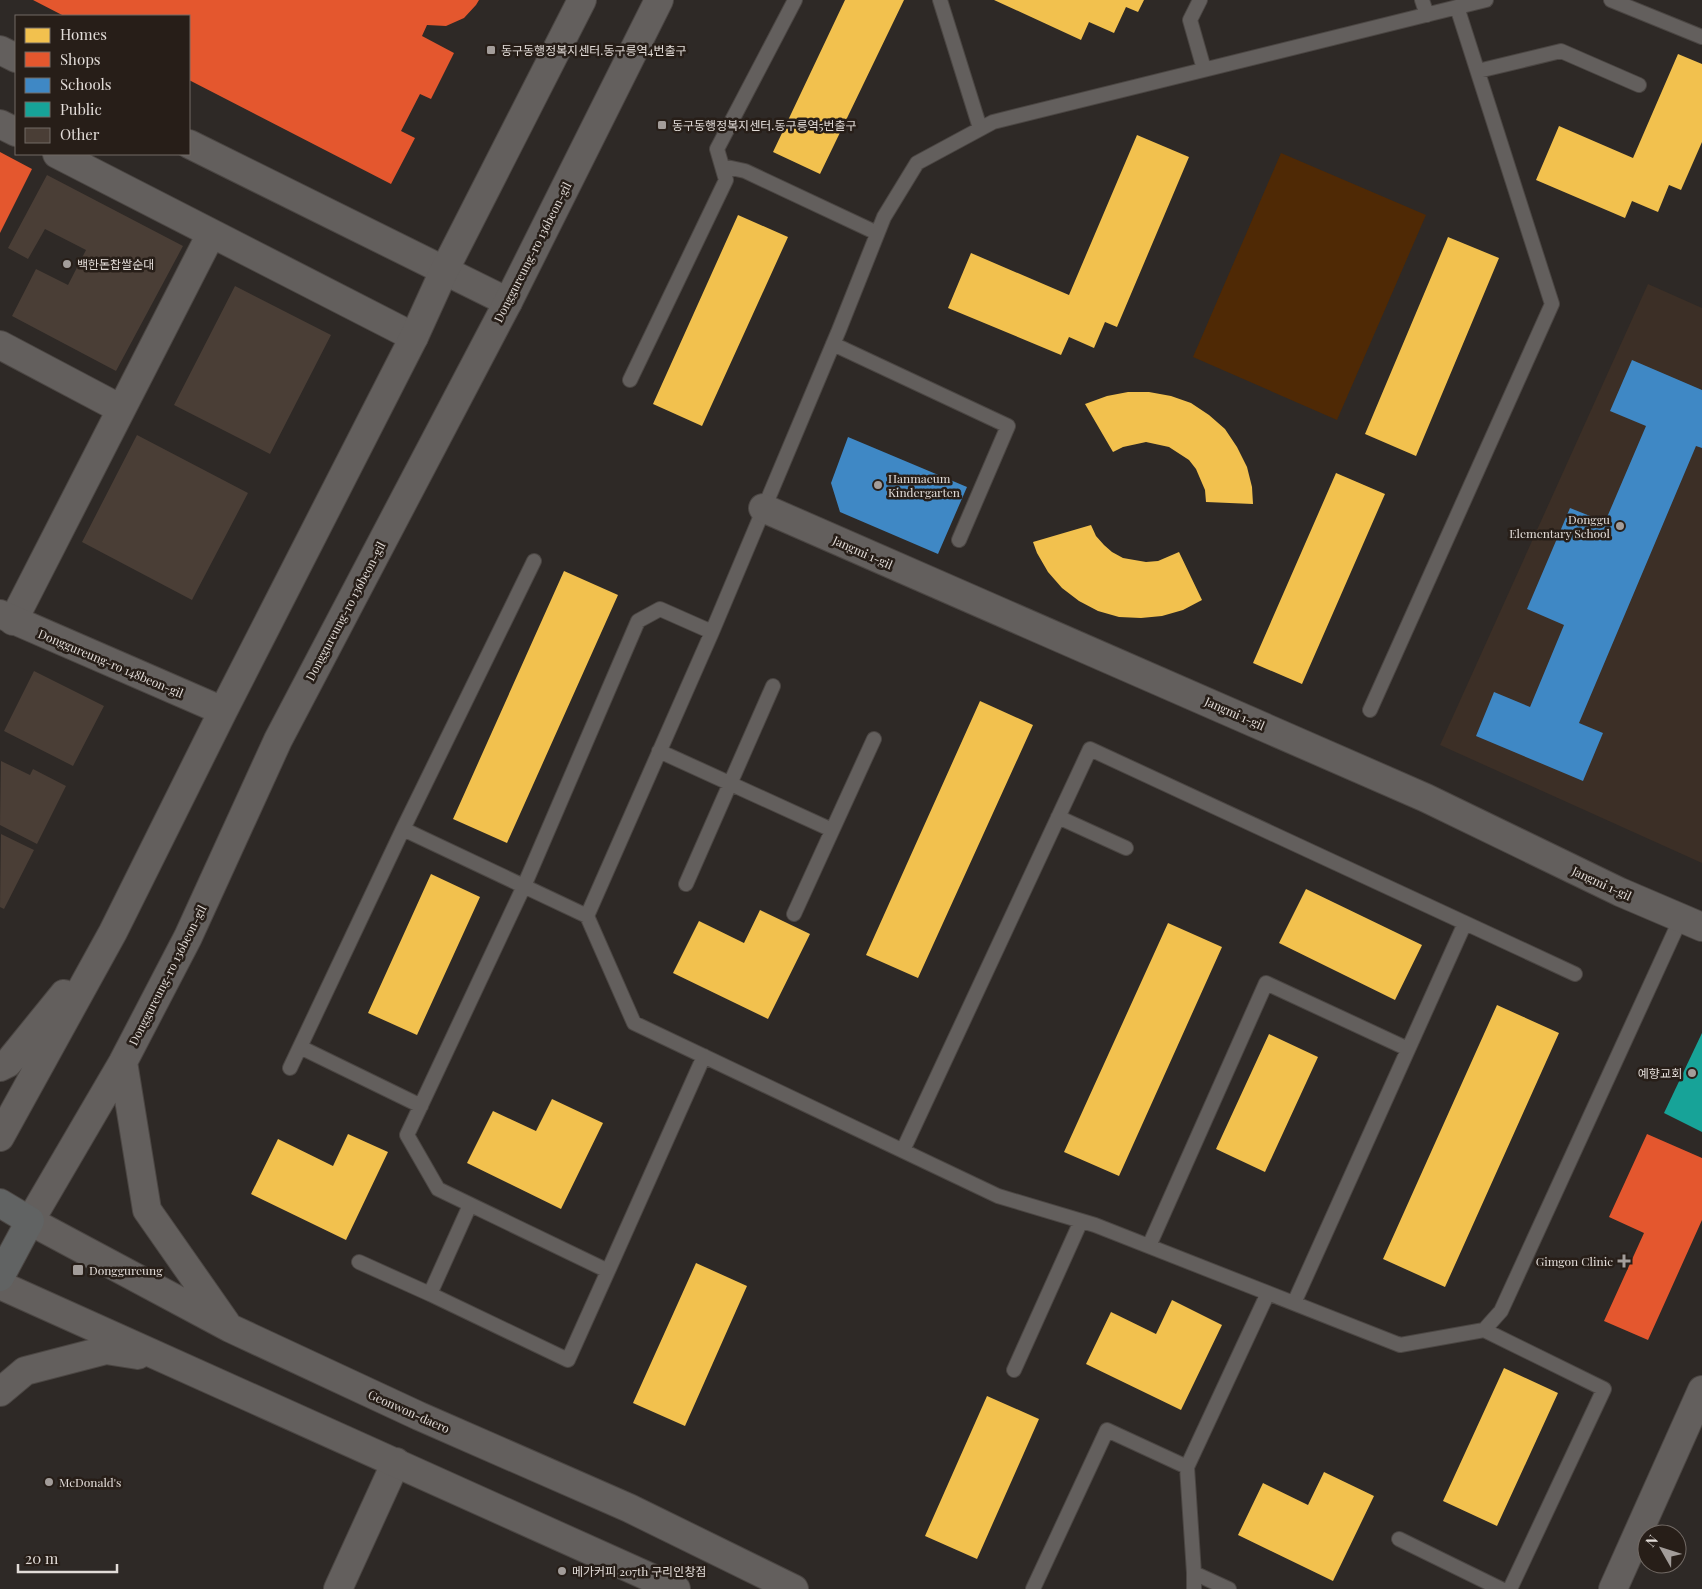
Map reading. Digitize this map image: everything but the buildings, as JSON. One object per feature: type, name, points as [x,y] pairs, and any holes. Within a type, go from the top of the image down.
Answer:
[{"type":"main road","points":[[0,1203],[30,1221],[0,1277]]},
{"type":"street","points":[[0,1137],[113,932],[582,0]]},
{"type":"street","name":"Donggureung-ro 136beon-gil","points":[[30,1221],[123,1062],[188,937],[278,740],[508,302],[659,0]]},
{"type":"street","points":[[0,50],[15,58]]},
{"type":"street","points":[[0,124],[15,132]]},
{"type":"street","points":[[190,144],[508,302]]},
{"type":"street","points":[[59,155],[414,337]]},
{"type":"street","points":[[7,617],[121,409],[212,234]]},
{"type":"street","points":[[0,345],[121,409]]},
{"type":"street","name":"Jangmi 1-gil","points":[[763,508],[1426,798],[1620,892],[1691,923]]},
{"type":"street","name":"Donggureung-ro 148beon-gil","points":[[7,617],[223,711]]},
{"type":"street","points":[[0,1068],[8,1064],[113,932]]},
{"type":"street","points":[[123,1062],[147,1210],[230,1328]]},
{"type":"street","name":"Geonwon-daero","points":[[30,1221],[230,1328],[419,1416],[629,1508],[794,1589]]},
{"type":"street","points":[[0,1285],[676,1589]]},
{"type":"street","points":[[0,1392],[25,1371],[106,1350],[165,1359]]},
{"type":"street","points":[[1613,1589],[1702,1390]]},
{"type":"street","points":[[338,1589],[396,1462]]},
{"type":"lane","points":[[630,380],[726,180],[716,149],[795,0]]},
{"type":"lane","points":[[940,0],[980,128]]},
{"type":"lane","points":[[1200,0],[1190,20],[1204,69]]},
{"type":"lane","points":[[1422,0],[1427,15]]},
{"type":"lane","points":[[587,916],[712,632],[833,344],[884,217],[917,163],[993,122],[1486,0]]},
{"type":"lane","points":[[1611,0],[1702,37]]},
{"type":"lane","points":[[1370,710],[1552,304],[1457,7]]},
{"type":"lane","points":[[1478,71],[1561,51],[1639,85]]},
{"type":"lane","points":[[722,166],[746,171],[877,233]]},
{"type":"lane","points":[[833,344],[1008,426],[959,540]]},
{"type":"lane","points":[[290,1068],[403,829],[534,561]]},
{"type":"lane","points":[[608,1271],[438,1189],[407,1135],[524,886],[638,621],[660,609],[712,632]]},
{"type":"lane","points":[[686,884],[773,686]]},
{"type":"lane","points":[[794,914],[874,739]]},
{"type":"lane","points":[[903,1150],[1090,749],[1575,974]]},
{"type":"lane","points":[[660,751],[832,830]]},
{"type":"lane","points":[[1058,817],[1126,848]]},
{"type":"lane","points":[[403,829],[587,916],[634,1023],[998,1196],[1081,1220],[1400,1345],[1484,1330],[1604,1389],[1510,1589]]},
{"type":"lane","points":[[1294,1303],[1465,923]]},
{"type":"lane","points":[[1484,1330],[1501,1311],[1691,923]]},
{"type":"lane","points":[[1149,1246],[1266,983],[1408,1049]]},
{"type":"lane","points":[[300,1047],[420,1106]]},
{"type":"lane","points":[[359,1262],[568,1360],[704,1056]]},
{"type":"lane","points":[[430,1294],[470,1205]]},
{"type":"lane","points":[[1014,1370],[1081,1220]]},
{"type":"lane","points":[[1194,1589],[1187,1468],[1268,1293]]},
{"type":"lane","points":[[1033,1589],[1107,1430],[1187,1468]]},
{"type":"lane","points":[[1399,1538],[1501,1589]]},
{"type":"lane","points":[[1194,1573],[1229,1589]]},
{"type":"shaded area","points":[[1281,153],[1426,215],[1337,420],[1193,357]]},
{"type":"shaded area","name":"Donggu Elementary School","points":[[1648,284],[1702,308],[1702,863],[1440,745]]},
{"type":"place","name":"동구동행정복지센터.동구릉역4번출구","points":[[491,50]]},
{"type":"place","name":"동구동행정복지센터.동구릉역5번출구","points":[[662,125]]},
{"type":"place","name":"백한돈찹쌀순대","points":[[67,264]]},
{"type":"place","name":"Hanmaeum Kindergarten","points":[[878,485]]},
{"type":"place","name":"Donggu Elementary School","points":[[1620,526]]},
{"type":"place","name":"예향교회","points":[[1692,1073]]},
{"type":"place","name":"Gimgon Clinic","points":[[1624,1261]]},
{"type":"place","name":"Donggureung","points":[[78,1270]]},
{"type":"place","name":"McDonald's","points":[[49,1482]]},
{"type":"place","name":"메가커피 207th 구리인창점","points":[[562,1571]]}]
